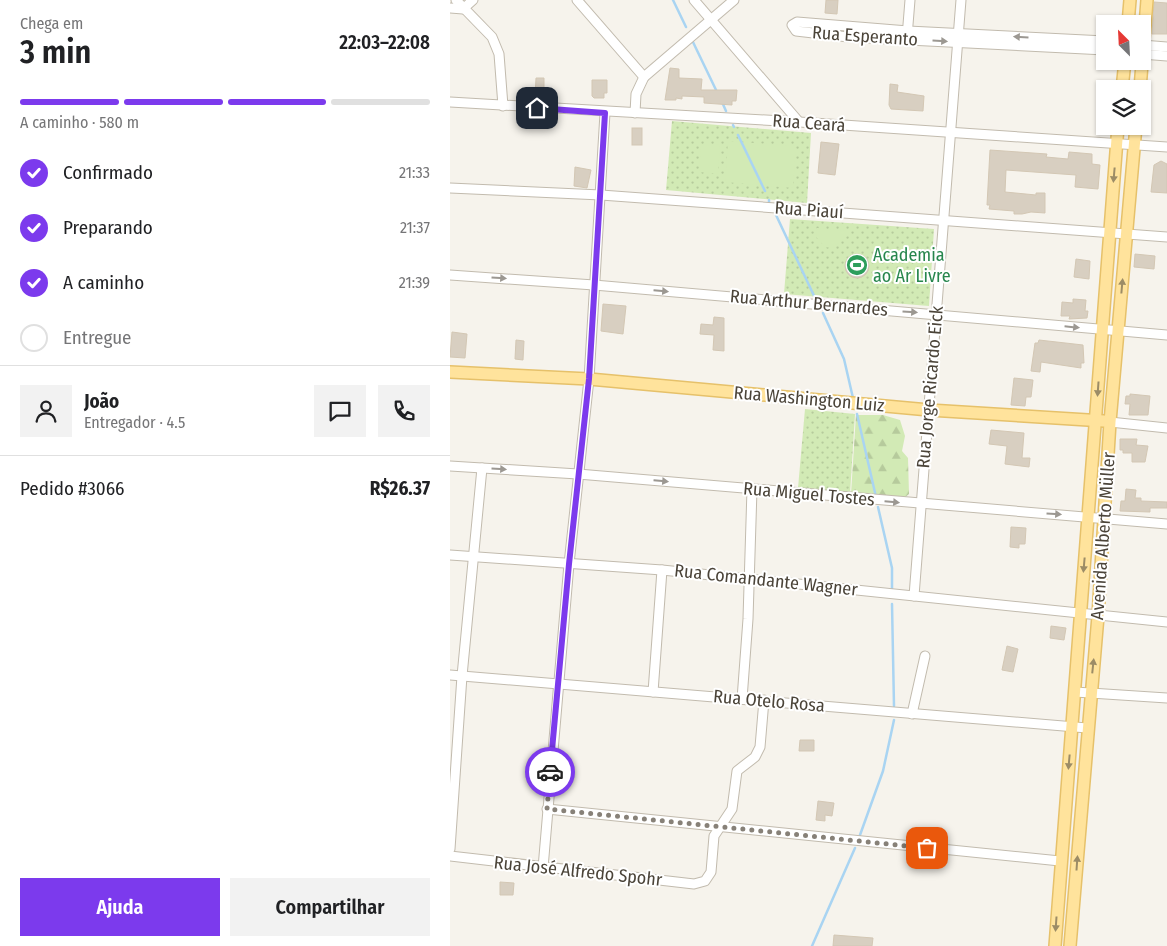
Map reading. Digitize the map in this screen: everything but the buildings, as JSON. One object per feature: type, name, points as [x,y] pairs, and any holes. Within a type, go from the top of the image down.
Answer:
[{"type":"main road","points":[[1129,15],[1130,0]]},
{"type":"main road","points":[[1146,15],[1147,0]]},
{"type":"main road","name":"Avenida Alberto Müller","points":[[1055,946],[1060,861],[1075,692],[1117,135]]},
{"type":"main road","name":"Avenida Alberto Müller","points":[[1070,946],[1090,692],[1098,616],[1110,422],[1135,135]]},
{"type":"main road","name":"Rua Washington Luiz","points":[[450,372],[589,379],[929,410],[1110,422]]},
{"type":"street","points":[[456,0],[492,36],[499,54],[503,106]]},
{"type":"street","points":[[450,8],[463,9],[473,0]]},
{"type":"street","points":[[577,0],[644,77]]},
{"type":"street","points":[[694,0],[799,122]]},
{"type":"street","points":[[635,113],[636,94],[644,77],[734,0]]},
{"type":"street","points":[[908,35],[910,0]]},
{"type":"street","name":"Rua Jorge Ricardo Eick","points":[[914,596],[961,0]]},
{"type":"street","name":"Rua Esperanto","points":[[908,35],[848,37],[796,31],[792,25],[797,22],[908,35],[958,38],[1044,42],[1096,41]]},
{"type":"street","points":[[848,27],[848,37]]},
{"type":"street","name":"Rua Esperanto","points":[[1044,42],[1096,49]]},
{"type":"street","points":[[1151,49],[1167,47]]},
{"type":"street","points":[[1151,52],[1167,56]]},
{"type":"street","name":"Rua Ceará","points":[[450,102],[605,113],[799,122],[1167,147]]},
{"type":"street","points":[[543,868],[569,564],[589,379],[605,113]]},
{"type":"street","name":"Rua Piauí","points":[[450,188],[601,195],[944,221],[1110,231],[1167,237]]},
{"type":"street","name":"Rua Arthur Bernardes","points":[[450,275],[594,285],[1167,335]]},
{"type":"street","name":"Rua Washington Luiz","points":[[1110,422],[1167,428]]},
{"type":"street","name":"Rua Miguel Tostes","points":[[450,466],[578,474],[1167,524]]},
{"type":"street","points":[[450,850],[462,676],[482,468]]},
{"type":"street","points":[[742,699],[750,578],[752,489]]},
{"type":"street","name":"Rua Comandante Wagner","points":[[450,555],[750,578],[1167,622]]},
{"type":"street","points":[[653,692],[662,570]]},
{"type":"street","points":[[912,714],[924,656]]},
{"type":"street","name":"Rua Otelo Rosa","points":[[450,675],[1087,728]]},
{"type":"street","points":[[1075,692],[1167,698]]},
{"type":"street","points":[[718,828],[728,817],[732,809],[737,771],[755,757],[760,747],[764,700]]},
{"type":"street","points":[[547,809],[718,828],[1060,861]]},
{"type":"street","name":"Rua José Alfredo Spohr","points":[[450,856],[694,884],[706,881],[711,872],[714,836],[718,828]]},
{"type":"green space","points":[[672,121],[811,133],[807,203],[666,190]]},
{"type":"green space","points":[[728,141],[796,146],[793,188],[725,182]]},
{"type":"green space","points":[[701,144],[720,145],[718,174],[699,172]]},
{"type":"green space","points":[[790,219],[934,229],[929,306],[784,294]]},
{"type":"green space","points":[[817,228],[847,231],[847,236],[832,248],[825,247],[816,237]]},
{"type":"green space","points":[[805,409],[855,414],[850,494],[798,488]]},
{"type":"green space","points":[[856,415],[883,415],[900,420],[905,436],[902,451],[908,458],[909,494],[903,499],[851,494]]},
{"type":"waterway","points":[[673,0],[686,27]]},
{"type":"waterway","points":[[692,40],[717,92]]},
{"type":"waterway","points":[[722,102],[726,111]]},
{"type":"waterway","points":[[738,135],[765,191]]},
{"type":"waterway","points":[[776,215],[816,300]]},
{"type":"waterway","points":[[823,313],[844,359],[853,398]]},
{"type":"waterway","points":[[857,414],[876,497]]},
{"type":"waterway","points":[[878,507],[892,568],[892,590]]},
{"type":"waterway","points":[[892,604],[894,706]]},
{"type":"waterway","points":[[860,835],[883,771],[894,720]]},
{"type":"waterway","points":[[812,946],[855,848]]},
{"type":"way so far","points":[[550,772],[547,809],[927,848]]},
{"type":"place","name":"Academia ao Ar Livre","points":[[857,265]]},
{"type":"route","points":[[537,108],[605,113],[589,379],[569,564],[550,772]]}]
